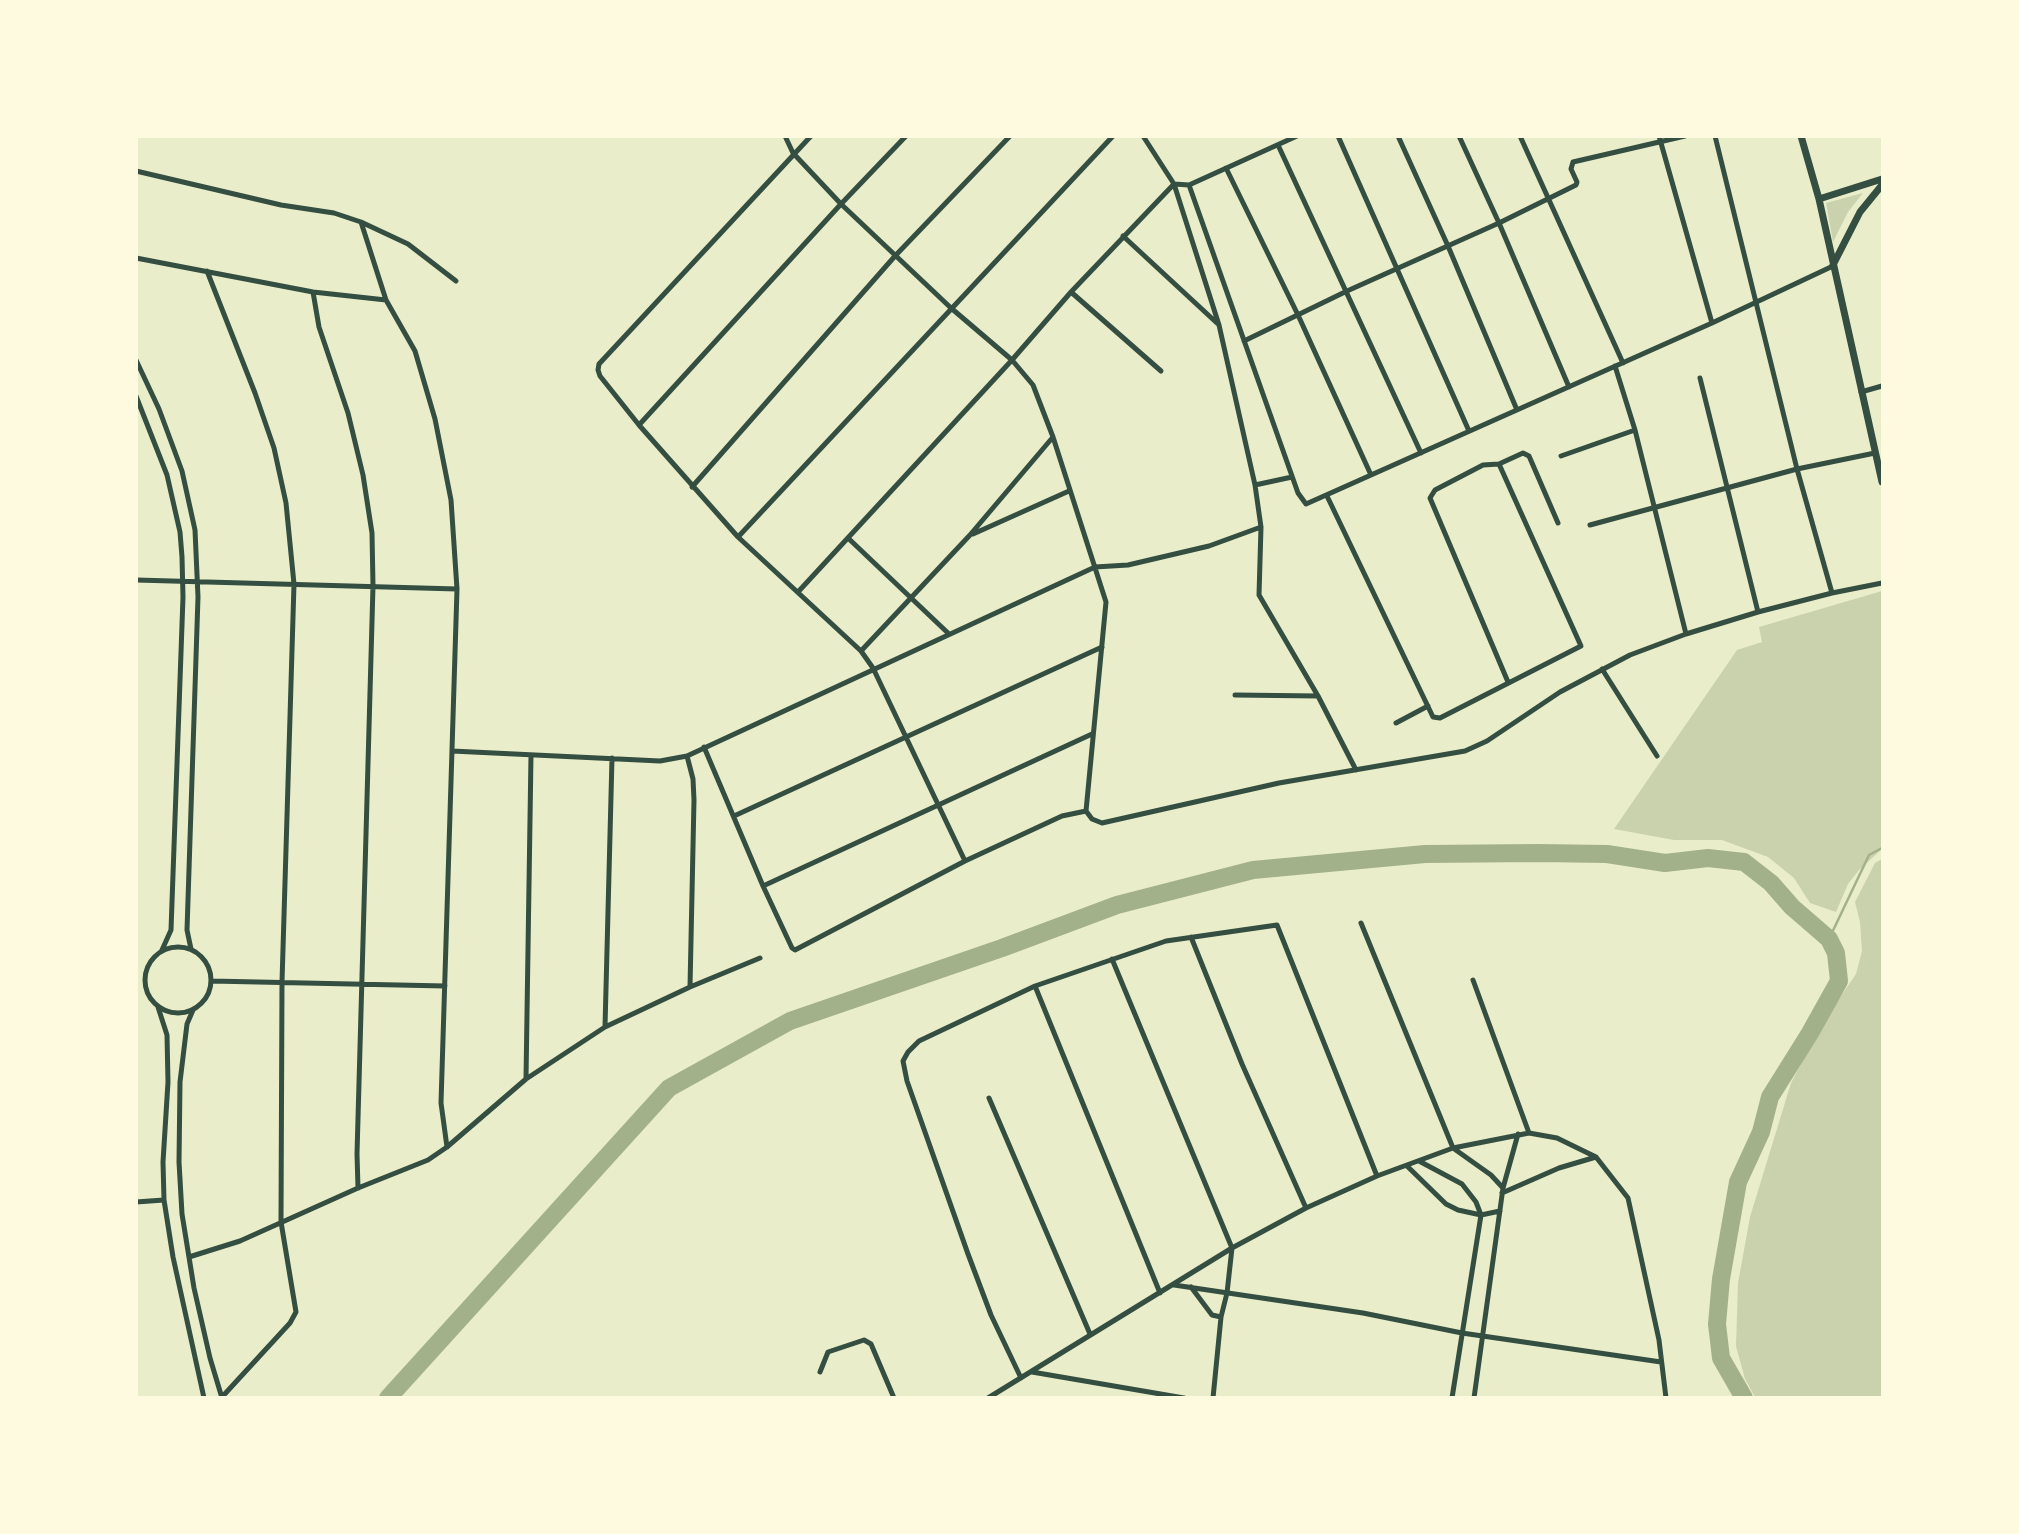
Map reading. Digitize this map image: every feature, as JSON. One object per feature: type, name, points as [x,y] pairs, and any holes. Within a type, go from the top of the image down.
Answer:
[{"type":"main road","points":[[1801,136],[1819,199],[1882,482]]},
{"type":"main road","points":[[1819,199],[1882,178]]},
{"type":"main road","points":[[1833,266],[1860,212],[1882,185]]},
{"type":"street","points":[[785,136],[793,153],[841,204],[951,308],[1012,360],[1033,385],[1106,602],[1086,811],[1092,819],[1102,823],[1279,783],[1465,751],[1477,747],[1560,692],[1630,655],[1758,612],[1882,583]]},
{"type":"street","points":[[811,136],[599,364],[600,376],[692,487],[738,537],[861,651],[873,668],[965,861]]},
{"type":"street","points":[[639,425],[906,136]]},
{"type":"street","points":[[692,487],[895,256],[1010,136]]},
{"type":"street","points":[[738,537],[1113,136]]},
{"type":"street","points":[[1143,136],[1174,184],[1219,325],[1255,485],[1261,527],[1259,595],[1318,696],[1356,770]]},
{"type":"street","points":[[798,592],[1012,360],[1071,292],[1174,184],[1189,185],[1297,136]]},
{"type":"street","points":[[1338,136],[1469,431]]},
{"type":"street","points":[[1398,136],[1517,410]]},
{"type":"street","points":[[1459,136],[1569,387]]},
{"type":"street","points":[[1520,136],[1623,363]]},
{"type":"street","points":[[1244,341],[1576,185],[1571,169],[1573,162],[1685,136]]},
{"type":"street","points":[[1715,136],[1797,469],[1832,593]]},
{"type":"street","points":[[1660,140],[1713,323]]},
{"type":"street","points":[[1279,145],[1421,453]]},
{"type":"street","points":[[1226,167],[1298,315],[1371,475]]},
{"type":"street","points":[[136,171],[255,199],[334,213],[361,222],[408,244],[456,281]]},
{"type":"street","points":[[1189,185],[1292,477],[1307,504],[1713,323],[1833,266]]},
{"type":"street","points":[[361,222],[386,300],[415,351],[435,419],[451,500],[457,589],[441,1103],[447,1147]]},
{"type":"street","points":[[1123,236],[1219,325]]},
{"type":"street","points":[[136,258],[313,292],[386,300]]},
{"type":"street","points":[[207,271],[274,448],[286,503],[294,584],[282,982],[281,1222],[296,1312],[290,1323],[222,1397]]},
{"type":"street","points":[[313,292],[319,327],[348,413],[363,475],[372,533],[373,586],[358,1188]]},
{"type":"street","points":[[1071,292],[1161,371]]},
{"type":"street","points":[[136,360],[159,409],[182,471],[195,530],[198,581],[187,930],[191,949]]},
{"type":"street","points":[[1615,366],[1635,430],[1686,634]]},
{"type":"street","points":[[1700,378],[1758,612]]},
{"type":"street","points":[[1861,392],[1882,386]]},
{"type":"street","points":[[136,396],[167,475],[180,532],[183,581],[171,930],[162,950]]},
{"type":"street","points":[[145,414],[159,409]]},
{"type":"street","points":[[1560,456],[1635,430]]},
{"type":"street","points":[[861,651],[970,535],[1053,438]]},
{"type":"street","points":[[1508,682],[1430,498],[1435,490],[1483,465],[1499,464],[1523,453],[1529,456],[1558,523]]},
{"type":"street","points":[[1590,525],[1797,469],[1875,453]]},
{"type":"street","points":[[1327,496],[1433,717],[1440,718],[1581,646],[1499,464]]},
{"type":"street","points":[[1255,485],[1292,477]]},
{"type":"street","points":[[970,535],[1069,491]]},
{"type":"street","points":[[452,751],[660,761],[687,756],[1095,567],[1128,565],[1209,546],[1261,527]]},
{"type":"street","points":[[848,537],[949,634]]},
{"type":"street","points":[[136,580],[457,589]]},
{"type":"street","points":[[734,816],[1102,647]]},
{"type":"street","points":[[1602,669],[1657,757]]},
{"type":"street","points":[[1235,695],[1318,696]]},
{"type":"street","points":[[1396,723],[1428,706]]},
{"type":"street","points":[[764,886],[1092,734]]},
{"type":"street","points":[[704,747],[764,886],[795,950],[965,861],[1062,816],[1086,811]]},
{"type":"street","points":[[526,1079],[531,755]]},
{"type":"street","points":[[687,756],[693,779],[694,800],[690,987]]},
{"type":"street","points":[[605,1027],[612,758]]},
{"type":"street","points":[[1361,923],[1453,1148],[1491,1175],[1503,1190]]},
{"type":"street","points":[[1021,1378],[991,1315],[917,1112],[903,1061],[919,1041],[1035,986],[1166,941],[1277,925],[1377,1176]]},
{"type":"street","points":[[1191,937],[1242,1065],[1306,1208]]},
{"type":"street","points":[[193,1010],[171,1013],[158,1007],[150,998],[146,988],[147,966],[162,950],[177,946],[191,949],[204,959],[211,981],[209,993],[193,1010],[187,1024],[180,1082],[179,1161],[188,1258],[210,1358],[222,1397]]},
{"type":"street","points":[[188,1258],[240,1241],[428,1160],[526,1079],[605,1027],[760,958]]},
{"type":"street","points":[[1112,959],[1232,1248],[1227,1293],[1221,1317],[1213,1398]]},
{"type":"street","points":[[136,977],[145,977]]},
{"type":"street","points":[[1473,980],[1529,1133]]},
{"type":"street","points":[[211,981],[445,986]]},
{"type":"street","points":[[1035,986],[1160,1293]]},
{"type":"street","points":[[158,1007],[167,1035],[164,1200],[173,1257],[204,1398]]},
{"type":"street","points":[[989,1098],[1090,1334]]},
{"type":"street","points":[[988,1398],[1232,1248],[1306,1208],[1377,1176],[1453,1148],[1529,1133],[1557,1138],[1596,1157],[1628,1198],[1658,1332],[1666,1398]]},
{"type":"street","points":[[1474,1398],[1503,1190],[1518,1134]]},
{"type":"street","points":[[1503,1190],[1596,1157]]},
{"type":"street","points":[[1419,1161],[1462,1184],[1476,1202],[1481,1215],[1452,1398]]},
{"type":"street","points":[[1406,1166],[1446,1204],[1458,1210],[1481,1215],[1500,1211]]},
{"type":"street","points":[[136,1202],[164,1200]]},
{"type":"street","points":[[1174,1285],[1363,1313],[1462,1333],[1661,1362]]},
{"type":"street","points":[[1191,1287],[1212,1315],[1221,1317]]},
{"type":"street","points":[[820,1372],[828,1352],[864,1340],[871,1344],[894,1398]]},
{"type":"street","points":[[1032,1372],[1184,1398]]},
{"type":"green space","points":[[1863,193],[1848,212],[1833,242],[1826,203]]},
{"type":"green space","points":[[1882,591],[1882,849],[1848,884],[1836,912],[1810,903],[1794,878],[1768,857],[1722,840],[1674,840],[1614,829],[1737,650],[1762,642],[1759,627]]},
{"type":"green space","points":[[1882,859],[1882,1397],[1755,1397],[1745,1379],[1736,1346],[1738,1283],[1750,1217],[1791,1083],[1824,1021],[1856,974],[1862,951],[1860,922],[1855,902],[1875,863]]},
{"type":"waterway","points":[[1829,939],[1869,855],[1882,848]]},
{"type":"waterway","points":[[388,1398],[669,1088],[790,1021],[1117,905],[1253,870],[1425,854],[1538,853],[1607,854],[1665,863],[1708,858],[1744,862],[1771,883],[1792,907],[1829,939],[1836,953],[1839,981],[1770,1097],[1761,1132],[1738,1182],[1721,1279],[1717,1324],[1721,1358],[1744,1398]]}]
